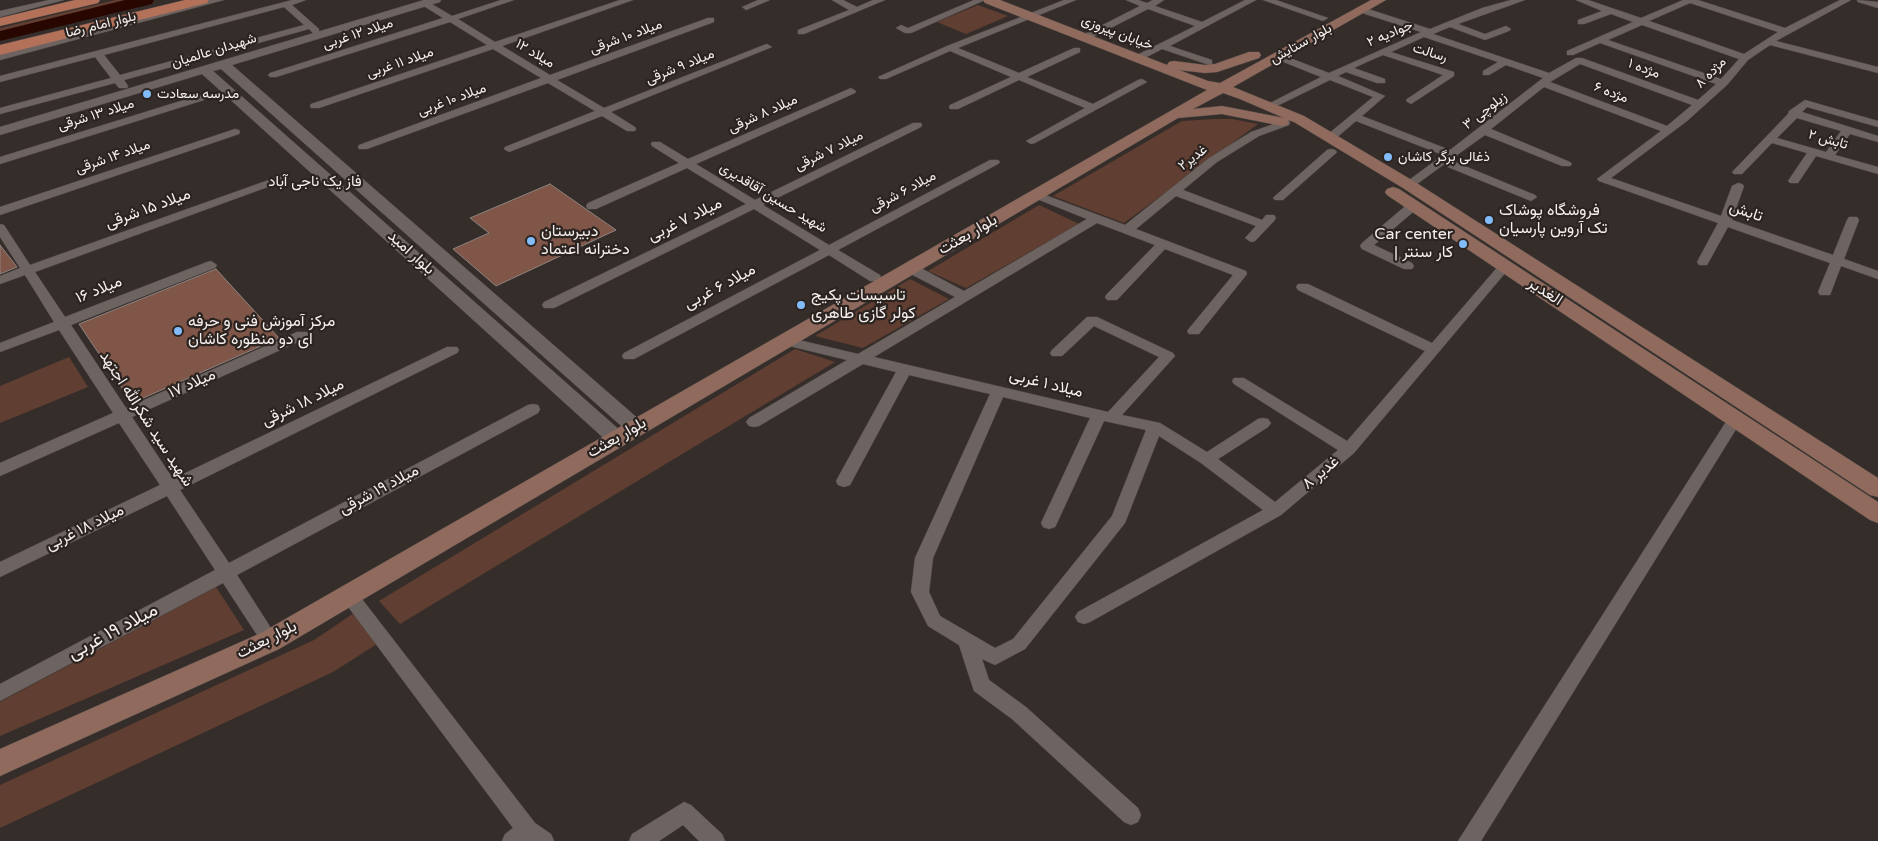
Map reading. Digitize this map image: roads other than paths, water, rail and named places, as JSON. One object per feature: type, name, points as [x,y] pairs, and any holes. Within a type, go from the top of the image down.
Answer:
[{"type":"main road","name":"بلوار امام رضا","points":[[0,22],[16,14],[93,0]]},
{"type":"main road","name":"بلوار امام رضا","points":[[0,50],[202,0]]},
{"type":"main road","name":"خیابان پیروزی","points":[[989,0],[1213,88]]},
{"type":"main road","name":"بلوار ستایش","points":[[1213,88],[1254,55],[1298,31],[1323,18],[1358,5],[1380,0]]},
{"type":"main road","name":"بلوار ستایش","points":[[1213,88],[1272,60],[1314,36],[1358,5]]},
{"type":"main road","points":[[1298,31],[1314,36]]},
{"type":"main road","points":[[1141,59],[1205,69],[1229,65],[1254,55]]},
{"type":"main road","points":[[1272,60],[1260,86],[1292,121]]},
{"type":"main road","name":"بلوار بعثت","points":[[0,748],[263,630],[621,429],[786,341],[1167,119],[1213,88]]},
{"type":"main road","name":"بلوار بعثت","points":[[0,763],[270,641],[875,278],[1213,88]]},
{"type":"main road","name":"الغدیر","points":[[1213,88],[1292,121],[1375,172],[1414,205],[1878,514]]},
{"type":"main road","points":[[1167,119],[1222,110],[1292,121]]},
{"type":"main road","name":"الغدیر","points":[[1375,172],[1409,185],[1878,489]]},
{"type":"street","points":[[6,0],[16,14]]},
{"type":"street","points":[[0,14],[16,14],[60,0]]},
{"type":"street","points":[[0,57],[220,0]]},
{"type":"street","points":[[0,80],[302,0]]},
{"type":"street","name":"میلاد ۱۲ غربی","points":[[273,75],[510,0]]},
{"type":"street","name":"میلاد ۱۱ غربی","points":[[315,106],[629,0]]},
{"type":"street","points":[[746,7],[766,0]]},
{"type":"street","points":[[836,0],[857,10]]},
{"type":"street","points":[[801,32],[881,0]]},
{"type":"street","points":[[968,0],[904,30],[981,0]]},
{"type":"street","points":[[883,77],[950,48],[1072,0]]},
{"type":"street","points":[[1130,0],[1202,25]]},
{"type":"street","points":[[1084,38],[1160,0]]},
{"type":"street","points":[[1141,59],[1162,46],[1252,0]]},
{"type":"street","points":[[1267,0],[1323,18]]},
{"type":"street","name":"جوادیه ۲","points":[[1275,104],[1382,52],[1485,10],[1520,0]]},
{"type":"street","points":[[1580,0],[1745,58]]},
{"type":"street","points":[[1570,53],[1689,0],[1785,32]]},
{"type":"street","name":"مژده ۸","points":[[1603,179],[1669,130],[1723,83],[1745,58],[1785,32],[1847,0]]},
{"type":"street","points":[[1861,0],[1878,5]]},
{"type":"street","name":"میلاد ۱۲","points":[[430,2],[451,19],[631,129]]},
{"type":"street","name":"شهیدان عالمیان","points":[[0,131],[430,2]]},
{"type":"street","points":[[285,4],[321,35]]},
{"type":"street","name":"مژده ۶","points":[[1358,5],[1505,62],[1669,130]]},
{"type":"street","points":[[1581,22],[1610,11]]},
{"type":"street","name":"میلاد ۱۰ شرقی","points":[[550,79],[711,20]]},
{"type":"street","points":[[1450,24],[1485,37],[1506,29]]},
{"type":"street","points":[[207,25],[216,35]]},
{"type":"street","points":[[0,111],[311,26]]},
{"type":"street","points":[[1599,40],[1723,83]]},
{"type":"street","points":[[1768,42],[1878,70]]},
{"type":"street","points":[[1162,46],[1209,62]]},
{"type":"street","name":"میلاد ۹ شرقی","points":[[509,149],[767,47]]},
{"type":"street","points":[[950,48],[1094,108]]},
{"type":"street","points":[[954,107],[1077,50]]},
{"type":"street","name":"رسالت","points":[[1382,52],[1451,74],[1410,101]]},
{"type":"street","points":[[1466,60],[1479,53]]},
{"type":"street","points":[[98,54],[127,93]]},
{"type":"street","points":[[1272,60],[1330,77],[1380,96],[1355,117],[1279,198]]},
{"type":"street","name":"زیلوچی ۳","points":[[1409,185],[1547,80],[1579,60]]},
{"type":"street","name":"مژده ۱","points":[[1579,60],[1699,104]]},
{"type":"street","points":[[1486,73],[1505,62]]},
{"type":"street","name":"بلوار امید","points":[[223,64],[431,248],[621,429]]},
{"type":"street","points":[[1346,69],[1382,81]]},
{"type":"street","name":"بلوار امید","points":[[205,70],[414,256],[621,429]]},
{"type":"street","name":"میلاد ۱۰ غربی","points":[[363,147],[550,79]]},
{"type":"street","points":[[1031,141],[1142,82]]},
{"type":"street","name":"میلاد ۸ شرقی","points":[[592,206],[851,91]]},
{"type":"street","name":"میلاد ۱۳ شرقی","points":[[0,161],[200,98]]},
{"type":"street","points":[[1738,172],[1805,103],[1878,124]]},
{"type":"street","points":[[1793,114],[1878,138]]},
{"type":"street","points":[[1355,117],[1447,157],[1531,197]]},
{"type":"street","name":"غدیر۲","points":[[1127,230],[1213,160],[1255,134],[1292,121]]},
{"type":"street","name":"میلاد ۷ شرقی","points":[[754,204],[917,125]]},
{"type":"street","points":[[1483,130],[1566,164]]},
{"type":"street","points":[[1829,156],[1848,130]]},
{"type":"street","name":"میلاد ۱۴ شرقی","points":[[0,211],[235,132]]},
{"type":"street","name":"تابش ۲","points":[[1769,139],[1878,171]]},
{"type":"street","name":"شهید حسین آقاقدیری","points":[[656,144],[875,278]]},
{"type":"street","points":[[1794,181],[1813,152]]},
{"type":"street","name":"میلاد ۶ شرقی","points":[[827,249],[994,162]]},
{"type":"street","name":"میلاد ۱۵ شرقی","points":[[0,280],[280,179]]},
{"type":"street","name":"تابش","points":[[1603,179],[1878,275]]},
{"type":"street","points":[[1702,262],[1725,222],[1738,186]]},
{"type":"street","points":[[1176,191],[1267,221],[1251,238]]},
{"type":"street","points":[[1036,195],[1241,274],[1194,331]]},
{"type":"street","name":"میلاد ۷ غربی","points":[[549,305],[754,204]]},
{"type":"street","points":[[1408,266],[1366,246],[1414,205]]},
{"type":"street","points":[[380,226],[398,218]]},
{"type":"street","points":[[754,422],[1097,218]]},
{"type":"street","points":[[1825,292],[1853,220]]},
{"type":"street","name":"شهید سید شکرالله اجتهد","points":[[0,228],[263,630]]},
{"type":"street","points":[[1112,297],[1163,244]]},
{"type":"street","points":[[414,256],[431,248]]},
{"type":"street","name":"میلاد ۶ غربی","points":[[629,356],[827,249]]},
{"type":"street","name":"میلاد ۱۶","points":[[0,348],[211,264]]},
{"type":"street","name":"غدیر ۸","points":[[1084,617],[1275,511],[1349,449],[1505,266]]},
{"type":"street","points":[[910,268],[966,297]]},
{"type":"street","points":[[1303,287],[1435,350]]},
{"type":"street","points":[[1049,522],[1105,417],[1168,356],[1092,320],[1057,353]]},
{"type":"street","name":"میلاد ۱۷","points":[[0,470],[302,335]]},
{"type":"street","name":"میلاد ۱ غربی","points":[[786,341],[1105,417],[1155,427],[1207,459],[1275,511]]},
{"type":"street","name":"میلاد ۱۸ شرقی","points":[[169,487],[452,350]]},
{"type":"street","points":[[844,482],[905,368]]},
{"type":"street","points":[[1239,381],[1349,449]]},
{"type":"street","points":[[999,391],[924,558],[920,592],[934,621],[995,657],[1018,644],[1119,519],[1155,427]]},
{"type":"street","name":"میلاد ۱۹ شرقی","points":[[225,572],[533,409]]},
{"type":"street","points":[[1470,841],[1736,418]]},
{"type":"street","points":[[1207,459],[1264,423]]},
{"type":"street","name":"میلاد ۱۸ غربی","points":[[0,570],[169,487]]},
{"type":"street","name":"میلاد ۱۹ غربی","points":[[0,693],[225,572]]},
{"type":"street","points":[[349,595],[528,837]]},
{"type":"street","points":[[967,641],[981,685],[1019,713],[1131,815]]},
{"type":"street","points":[[640,841],[684,812],[714,841]]},
{"type":"waterway","points":[[0,36],[146,0]]},
{"type":"place","name":"مدرسه سعادت","points":[[147,94]]},
{"type":"place","name":"ذغالی برگر کاشان","points":[[1388,157]]},
{"type":"place","name":"فروشگاه پوشاک تک آروین پارسیان","points":[[1489,220]]},
{"type":"place","name":"دبیرستان دخترانه اعتماد","points":[[531,241]]},
{"type":"place","name":"Car center | کار سنتر","points":[[1463,244]]},
{"type":"place","name":"تاسیسات پکیج کولر گازی طاهری","points":[[801,305]]},
{"type":"place","name":"مرکز آموزش فنی و حرفه ای دو منظوره کاشان","points":[[178,331]]},
{"type":"district","name":"فاز یک ناجی آباد","points":[[315,182]]}]
